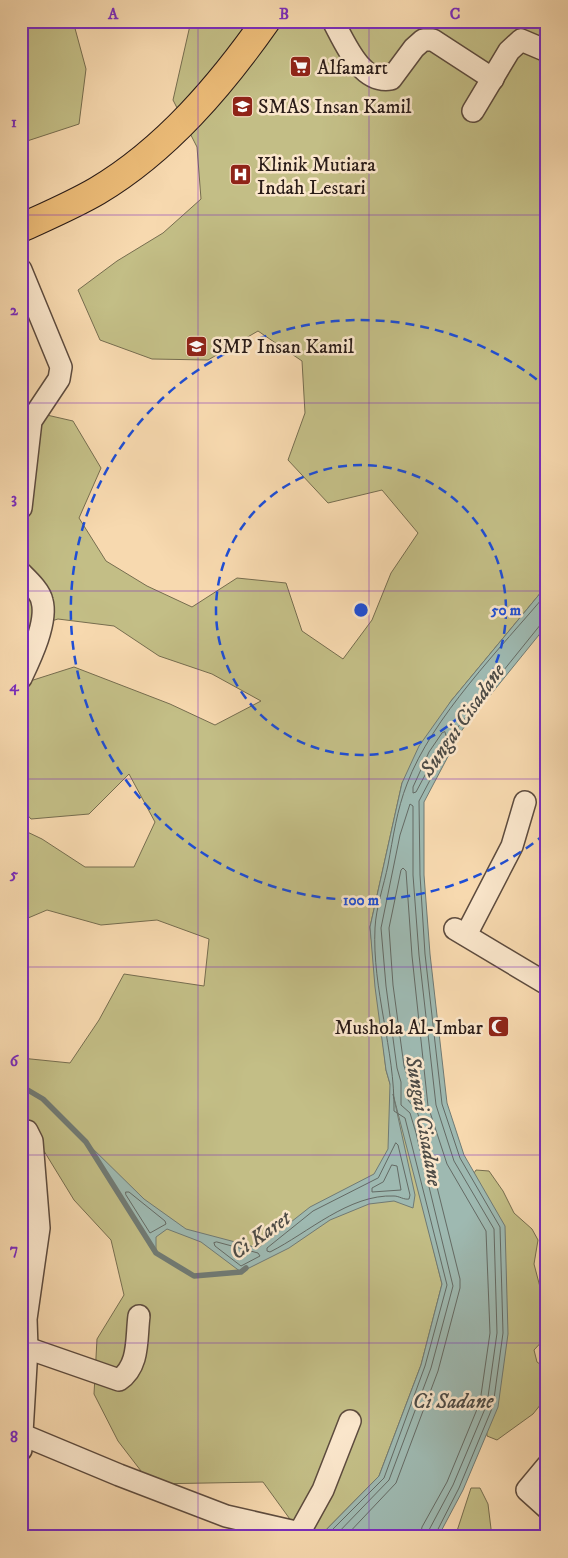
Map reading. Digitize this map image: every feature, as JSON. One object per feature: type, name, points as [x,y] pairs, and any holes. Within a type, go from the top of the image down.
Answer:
[{"type":"main road","points":[[21,228],[99,190],[156,146],[218,85],[266,21]]},
{"type":"street","points":[[333,21],[356,60],[370,75],[382,80],[391,78],[414,48],[424,40],[433,40],[493,79]]},
{"type":"street","points":[[473,111],[509,51],[521,40],[547,51]]},
{"type":"street","points":[[21,270],[61,367],[59,379],[31,421],[21,508]]},
{"type":"street","points":[[21,572],[42,600],[43,615],[33,653],[21,678]]},
{"type":"street","points":[[525,802],[512,846],[461,932],[547,984]]},
{"type":"street","points":[[21,1130],[27,1131],[32,1140],[30,1227],[24,1319],[27,1348],[22,1443],[118,1475],[218,1513],[299,1535],[323,1490],[350,1421]]},
{"type":"street","points":[[27,1348],[119,1380],[134,1364],[139,1316]]},
{"type":"street","points":[[547,1466],[527,1490],[547,1508]]},
{"type":"shaded area","points":[[21,21],[73,21],[86,69],[79,124],[21,143]]},
{"type":"shaded area","points":[[191,21],[547,21],[547,585],[451,701],[402,783],[370,927],[386,1070],[407,1142],[442,1284],[421,1365],[379,1476],[319,1537],[297,1537],[300,1533],[263,1482],[151,1484],[118,1441],[94,1394],[97,1339],[124,1295],[111,1240],[74,1200],[44,1151],[21,1136],[21,1058],[70,1063],[99,1020],[124,974],[204,986],[209,939],[157,920],[101,925],[47,910],[21,921],[21,829],[42,839],[85,867],[134,867],[155,822],[129,774],[89,814],[31,819],[21,808],[21,694],[27,682],[74,667],[170,704],[215,725],[261,701],[212,674],[159,656],[114,626],[58,619],[21,630],[21,412],[25,410],[73,421],[101,468],[79,518],[106,561],[147,586],[192,607],[237,578],[286,583],[302,631],[343,659],[372,620],[391,573],[418,533],[382,490],[328,503],[288,460],[305,413],[302,361],[258,331],[208,360],[152,359],[100,340],[78,290],[117,261],[163,233],[201,199],[197,147],[173,100]]},
{"type":"shaded area","points":[[476,1170],[489,1171],[503,1191],[514,1213],[532,1229],[538,1240],[534,1264],[540,1287],[547,1298],[547,1336],[534,1350],[537,1362],[547,1369],[541,1404],[533,1414],[497,1440],[487,1436],[469,1181]]},
{"type":"shaded area","points":[[471,1488],[480,1488],[488,1504],[492,1537],[458,1537],[457,1531]]},
{"type":"water","name":"Ci Sadane","points":[[547,585],[547,625],[462,730],[424,802],[424,875],[430,954],[447,1103],[464,1155],[505,1226],[508,1334],[498,1407],[463,1490],[438,1537],[319,1537],[379,1476],[421,1365],[442,1284],[393,1094],[415,1195],[413,1208],[394,1201],[369,1204],[330,1220],[289,1248],[241,1272],[201,1242],[167,1229],[156,1237],[156,1253],[86,1142],[144,1199],[186,1229],[258,1248],[310,1207],[374,1174],[388,1149],[390,1084],[386,1070],[375,987],[370,927],[402,783],[419,746],[451,701]]},
{"type":"waterway","name":"Ci Karet","points":[[21,1086],[43,1099],[86,1142],[156,1253],[194,1276],[241,1272],[246,1268]]},
{"type":"place","name":"Alfamart","points":[[301,67]]},
{"type":"place","name":"SMAS Insan Kamil","points":[[242,106]]},
{"type":"place","name":"Klinik Mutiara Indah Lestari","points":[[241,175]]},
{"type":"place","name":"SMP Insan Kamil","points":[[196,346]]},
{"type":"place","name":"Mushola Al-Imbar","points":[[499,1027]]},
{"type":"water label","name":"Sungai Cisadane","points":[[462,720]]},
{"type":"water label","name":"Sungai Cisadane","points":[[424,1121]]}]
